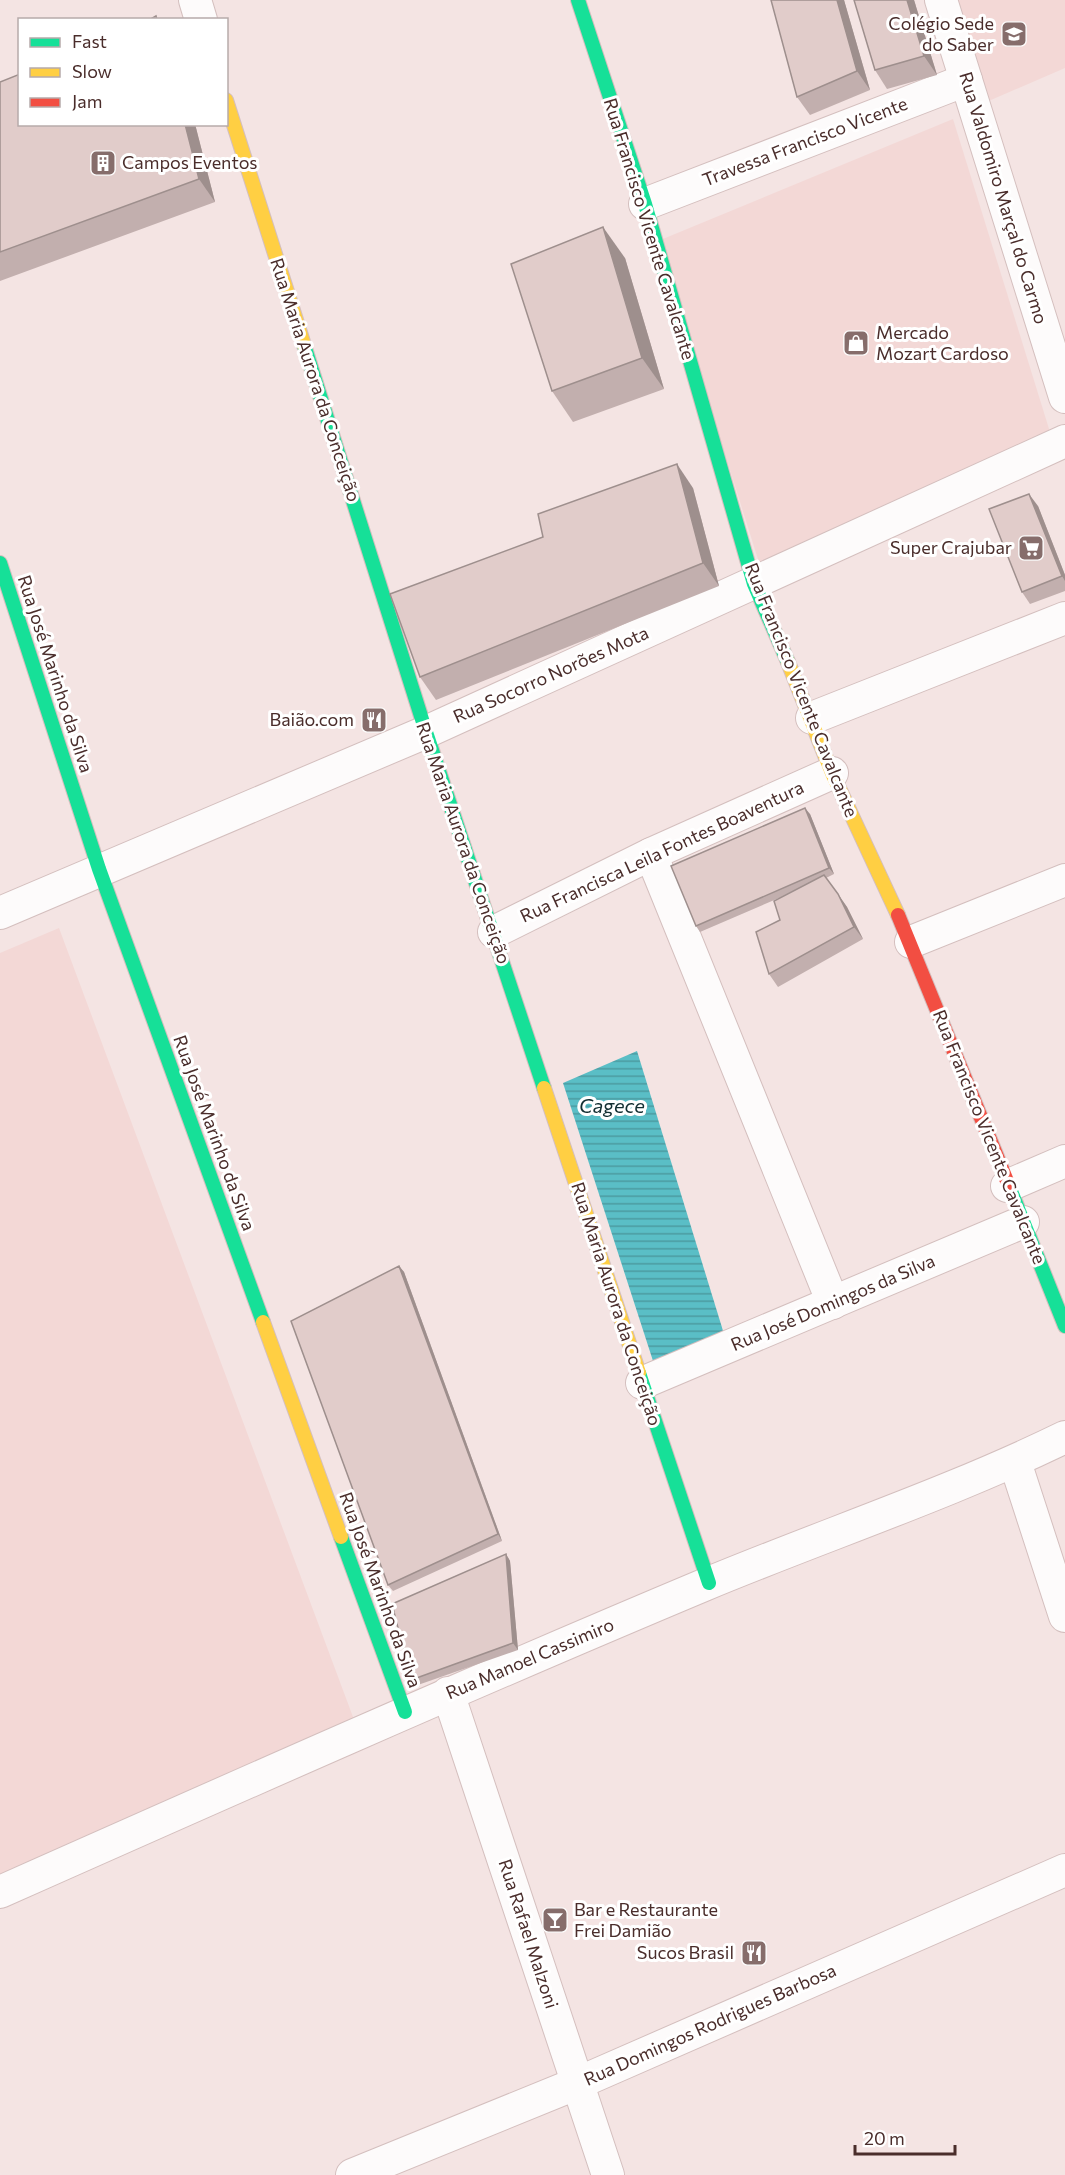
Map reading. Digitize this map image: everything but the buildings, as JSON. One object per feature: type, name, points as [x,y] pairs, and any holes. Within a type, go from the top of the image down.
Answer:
[{"type":"street","points":[[195,0],[200,18]]},
{"type":"street","name":"Rua Francisco Vicente Cavalcante","points":[[578,0],[645,204],[754,584],[812,718],[832,773],[910,942],[1065,1326]]},
{"type":"street","name":"Rua Valdomiro Marçal do Carmo","points":[[941,0],[1065,397]]},
{"type":"street","name":"Travessa Francisco Vicente","points":[[645,204],[966,80]]},
{"type":"street","name":"Rua Maria Aurora da Conceição","points":[[228,106],[426,732],[709,1583]]},
{"type":"street","name":"Rua Socorro Norões Mota","points":[[0,913],[426,732],[1065,441]]},
{"type":"street","name":"Rua José Marinho da Silva","points":[[0,563],[99,869],[405,1712]]},
{"type":"street","points":[[812,718],[1065,618]]},
{"type":"street","name":"Rua Francisca Leila Fontes Boaventura","points":[[494,932],[651,854],[832,773]]},
{"type":"street","points":[[651,854],[833,1303]]},
{"type":"street","points":[[910,942],[1065,880]]},
{"type":"street","points":[[1007,1186],[1065,1161]]},
{"type":"street","name":"Rua José Domingos da Silva","points":[[642,1383],[1023,1221]]},
{"type":"street","name":"Rua Manoel Cassimiro","points":[[0,1892],[448,1693],[709,1583],[1015,1462],[1065,1437]]},
{"type":"street","points":[[1015,1462],[1065,1616]]},
{"type":"street","name":"Rua Rafael Malzoni","points":[[448,1693],[608,2175]]},
{"type":"street","name":"Rua Domingos Rodrigues Barbosa","points":[[352,2175],[578,2083],[1065,1870]]},
{"type":"shaded area","name":"Colégio Sede do Saber","points":[[951,0],[1065,0],[1065,68],[984,103]]},
{"type":"shaded area","name":"Mercado Mozart Cardoso","points":[[953,119],[1054,445],[762,572],[658,241]]},
{"type":"shaded area","points":[[59,928],[356,1725],[0,1874],[0,953]]},
{"type":"water","name":"Cagece","points":[[637,1051],[728,1347],[654,1364],[563,1083]]},
{"type":"traffic: fast","points":[[578,0],[645,204],[754,584],[788,662]]},
{"type":"traffic: fast","points":[[304,345],[426,732],[544,1088]]},
{"type":"traffic: fast","points":[[0,563],[99,869],[263,1322]]},
{"type":"traffic: fast","points":[[1009,1186],[1065,1326]]},
{"type":"traffic: fast","points":[[639,1373],[709,1583]]},
{"type":"traffic: fast","points":[[341,1537],[405,1712]]},
{"type":"traffic: slow","points":[[228,106],[304,345]]},
{"type":"traffic: slow","points":[[788,662],[832,773],[898,915]]},
{"type":"traffic: slow","points":[[544,1088],[639,1373]]},
{"type":"traffic: slow","points":[[263,1322],[341,1537]]},
{"type":"traffic: jam","points":[[898,915],[1009,1186]]},
{"type":"place","name":"Colégio Sede do Saber","points":[[1014,34]]},
{"type":"place","name":"Campos Eventos","points":[[103,163]]},
{"type":"place","name":"Mercado Mozart Cardoso","points":[[856,343]]},
{"type":"place","name":"Super Crajubar","points":[[1031,548]]},
{"type":"place","name":"Baião.com","points":[[374,720]]},
{"type":"place","name":"Bar e Restaurante Frei Damião","points":[[555,1920]]},
{"type":"place","name":"Sucos Brasil","points":[[754,1953]]}]
